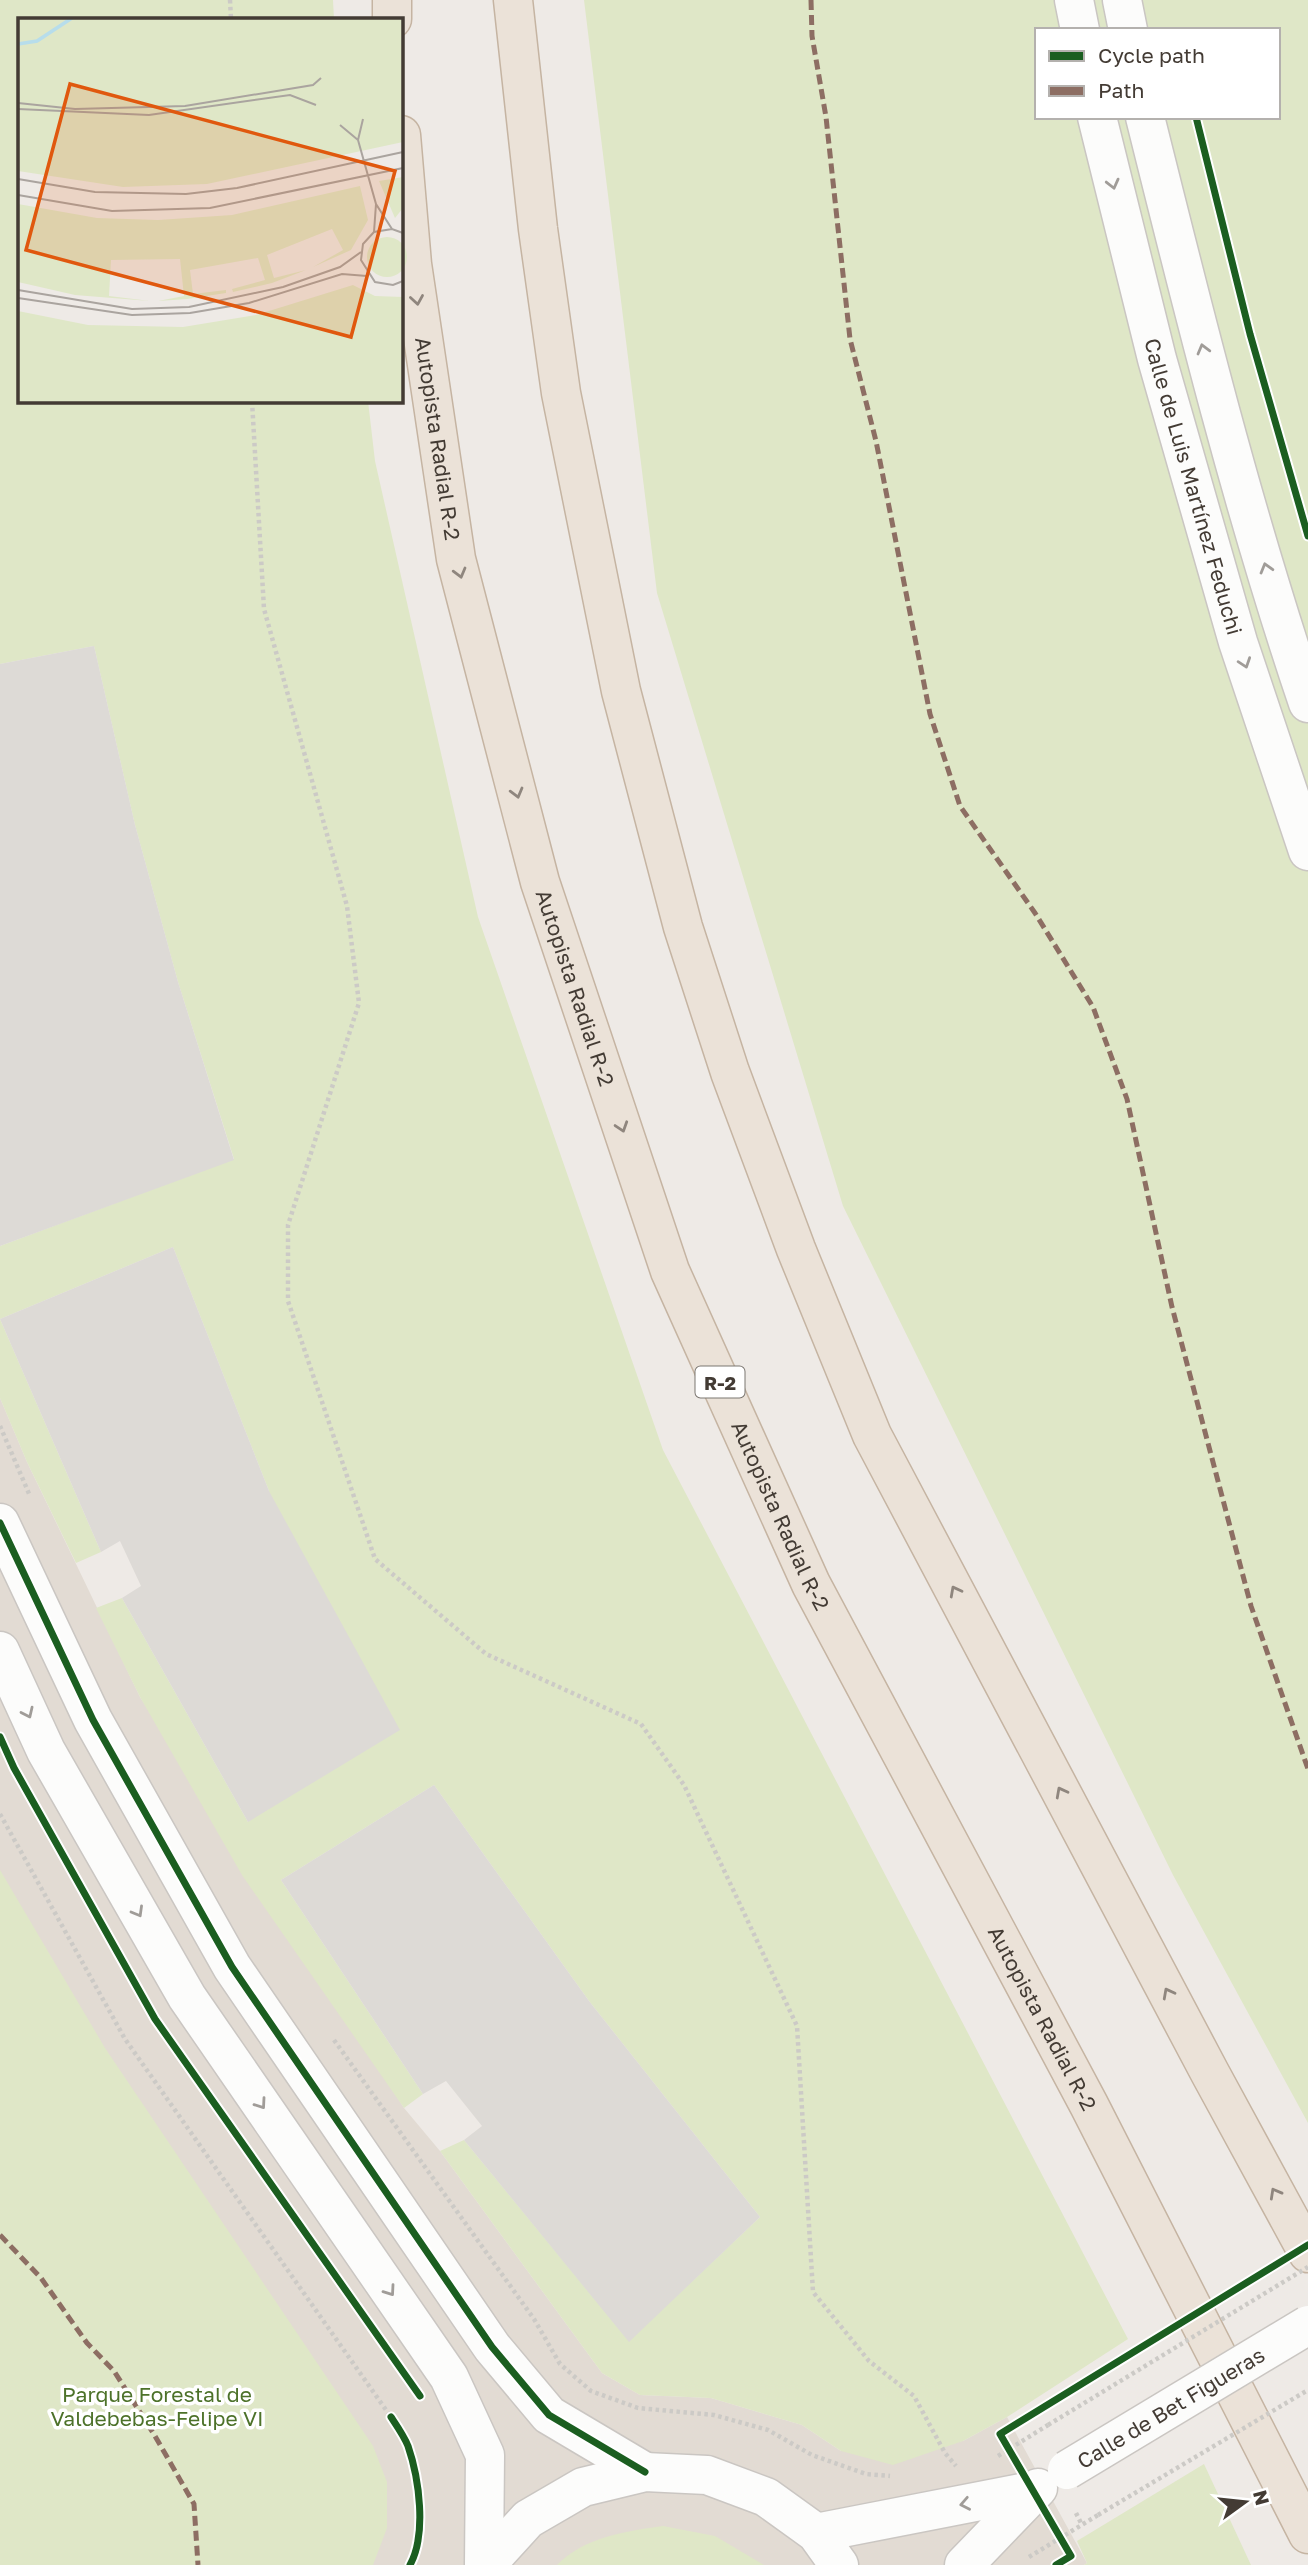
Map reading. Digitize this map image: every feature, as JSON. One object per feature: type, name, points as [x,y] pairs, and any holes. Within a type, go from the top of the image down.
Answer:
[{"type":"highway","points":[[392,0],[393,18]]},
{"type":"highway","points":[[513,0],[538,229],[561,393],[618,677],[683,927],[730,1072],[796,1249],[872,1435],[1308,2253]]},
{"type":"highway","name":"Autopista Radial R-2","points":[[402,147],[412,264],[456,559],[540,882],[670,1271],[811,1584],[1089,2105],[1308,2534]]},
{"type":"street","points":[[1074,0],[1080,28]]},
{"type":"street","points":[[1122,0],[1128,28]]},
{"type":"street","name":"Calle de Luis Martínez Feduchi","points":[[1097,119],[1157,359],[1234,629],[1308,851]]},
{"type":"street","points":[[1145,119],[1202,347],[1283,628],[1308,703]]},
{"type":"street","points":[[0,1523],[93,1720],[232,1967],[492,2347],[549,2415],[645,2472]]},
{"type":"street","points":[[0,1651],[46,1751],[187,1997],[449,2377],[485,2455],[485,2565]]},
{"type":"street","name":"Calle de Bet Figueras","points":[[964,2565],[1032,2491],[1308,2325]]},
{"type":"street","points":[[485,2565],[528,2519],[583,2487],[645,2472],[707,2475],[766,2497],[816,2533],[839,2565]]},
{"type":"street","name":"Calle de Bet Figueras","points":[[816,2533],[1032,2491]]},
{"type":"path","points":[[230,0],[231,18]]},
{"type":"path","points":[[252,402],[264,609],[347,906],[359,1003],[288,1225],[288,1301],[375,1559],[486,1654],[641,1724],[684,1785],[797,2026],[813,2292],[869,2361],[914,2396],[945,2454],[957,2468]]},
{"type":"path","points":[[0,1426],[32,1500]]},
{"type":"path","points":[[0,1814],[125,2039],[408,2445],[421,2507],[414,2557],[410,2565]]},
{"type":"path","points":[[331,2036],[534,2319],[560,2364],[591,2391],[638,2408],[715,2415],[768,2430],[812,2455],[866,2474],[901,2477]]},
{"type":"path","points":[[998,2456],[1007,2446],[1048,2425],[1308,2267]]},
{"type":"path","points":[[1027,2558],[1308,2390]]},
{"type":"path","points":[[1031,2435],[1037,2445]]},
{"type":"path","points":[[1007,2446],[1065,2547]]},
{"type":"path","points":[[1076,2513],[1082,2525]]},
{"type":"shaded area","points":[[94,646],[135,825],[178,982],[234,1160],[0,1246],[0,664]]},
{"type":"shaded area","points":[[173,1247],[269,1491],[400,1730],[248,1822],[122,1598],[141,1586],[120,1541],[101,1552],[0,1319]]},
{"type":"shaded area","points":[[0,1398],[27,1462],[140,1697],[404,2108],[440,2151],[602,2373],[640,2395],[711,2398],[802,2425],[841,2451],[963,2441],[1007,2417],[1087,2563],[0,2565]]},
{"type":"shaded area","points":[[434,1785],[589,2001],[760,2217],[629,2342],[464,2140],[482,2126],[446,2081],[423,2094],[281,1880]]},
{"type":"green space","points":[[0,0],[333,0],[334,18],[18,18],[18,402],[368,402],[375,461],[478,917],[663,1450],[1128,2339],[1007,2417],[963,2441],[893,2465],[841,2451],[802,2425],[711,2398],[640,2395],[602,2373],[440,2151],[464,2140],[629,2341],[760,2217],[589,2001],[434,1785],[281,1880],[423,2094],[404,2108],[242,1875],[140,1697],[96,1608],[122,1598],[248,1822],[269,1491],[173,1247],[0,1319],[0,1246],[234,1159],[178,982],[135,825],[94,646],[0,664]]},
{"type":"green space","points":[[584,0],[1308,0],[1308,2123],[1173,1875],[843,1206],[657,593]]},
{"type":"green space","points":[[0,1319],[101,1552],[76,1563],[27,1462],[0,1398]]},
{"type":"green space","name":"Parque Forestal de Valdebebas-Felipe VI","points":[[0,1870],[105,2048],[373,2446],[387,2482],[387,2528],[373,2565],[0,2565]]},
{"type":"green space","points":[[1204,2464],[1251,2565],[1084,2565],[1087,2563],[1077,2541]]},
{"type":"green space","points":[[663,2526],[715,2536],[764,2565],[557,2565],[568,2555],[593,2542],[621,2533]]},
{"type":"marked path","points":[[811,0],[812,36],[826,117],[850,339],[876,441],[930,714],[960,806],[1035,913],[1093,1007],[1127,1099],[1172,1307],[1251,1606],[1308,1769]]},
{"type":"marked path","points":[[0,2235],[41,2278],[87,2343],[114,2371],[155,2436],[194,2504],[198,2565]]},
{"type":"cycle path","points":[[1196,119],[1250,334],[1308,536]]},
{"type":"cycle path","points":[[0,1523],[93,1720],[232,1967],[492,2347],[549,2415],[645,2472]]},
{"type":"cycle path","points":[[0,1737],[14,1768],[155,2019],[420,2396]]},
{"type":"cycle path","points":[[1056,2565],[1071,2556],[1000,2434],[1308,2245]]},
{"type":"cycle path","points":[[391,2417],[408,2446],[418,2490],[420,2522],[410,2565]]}]
